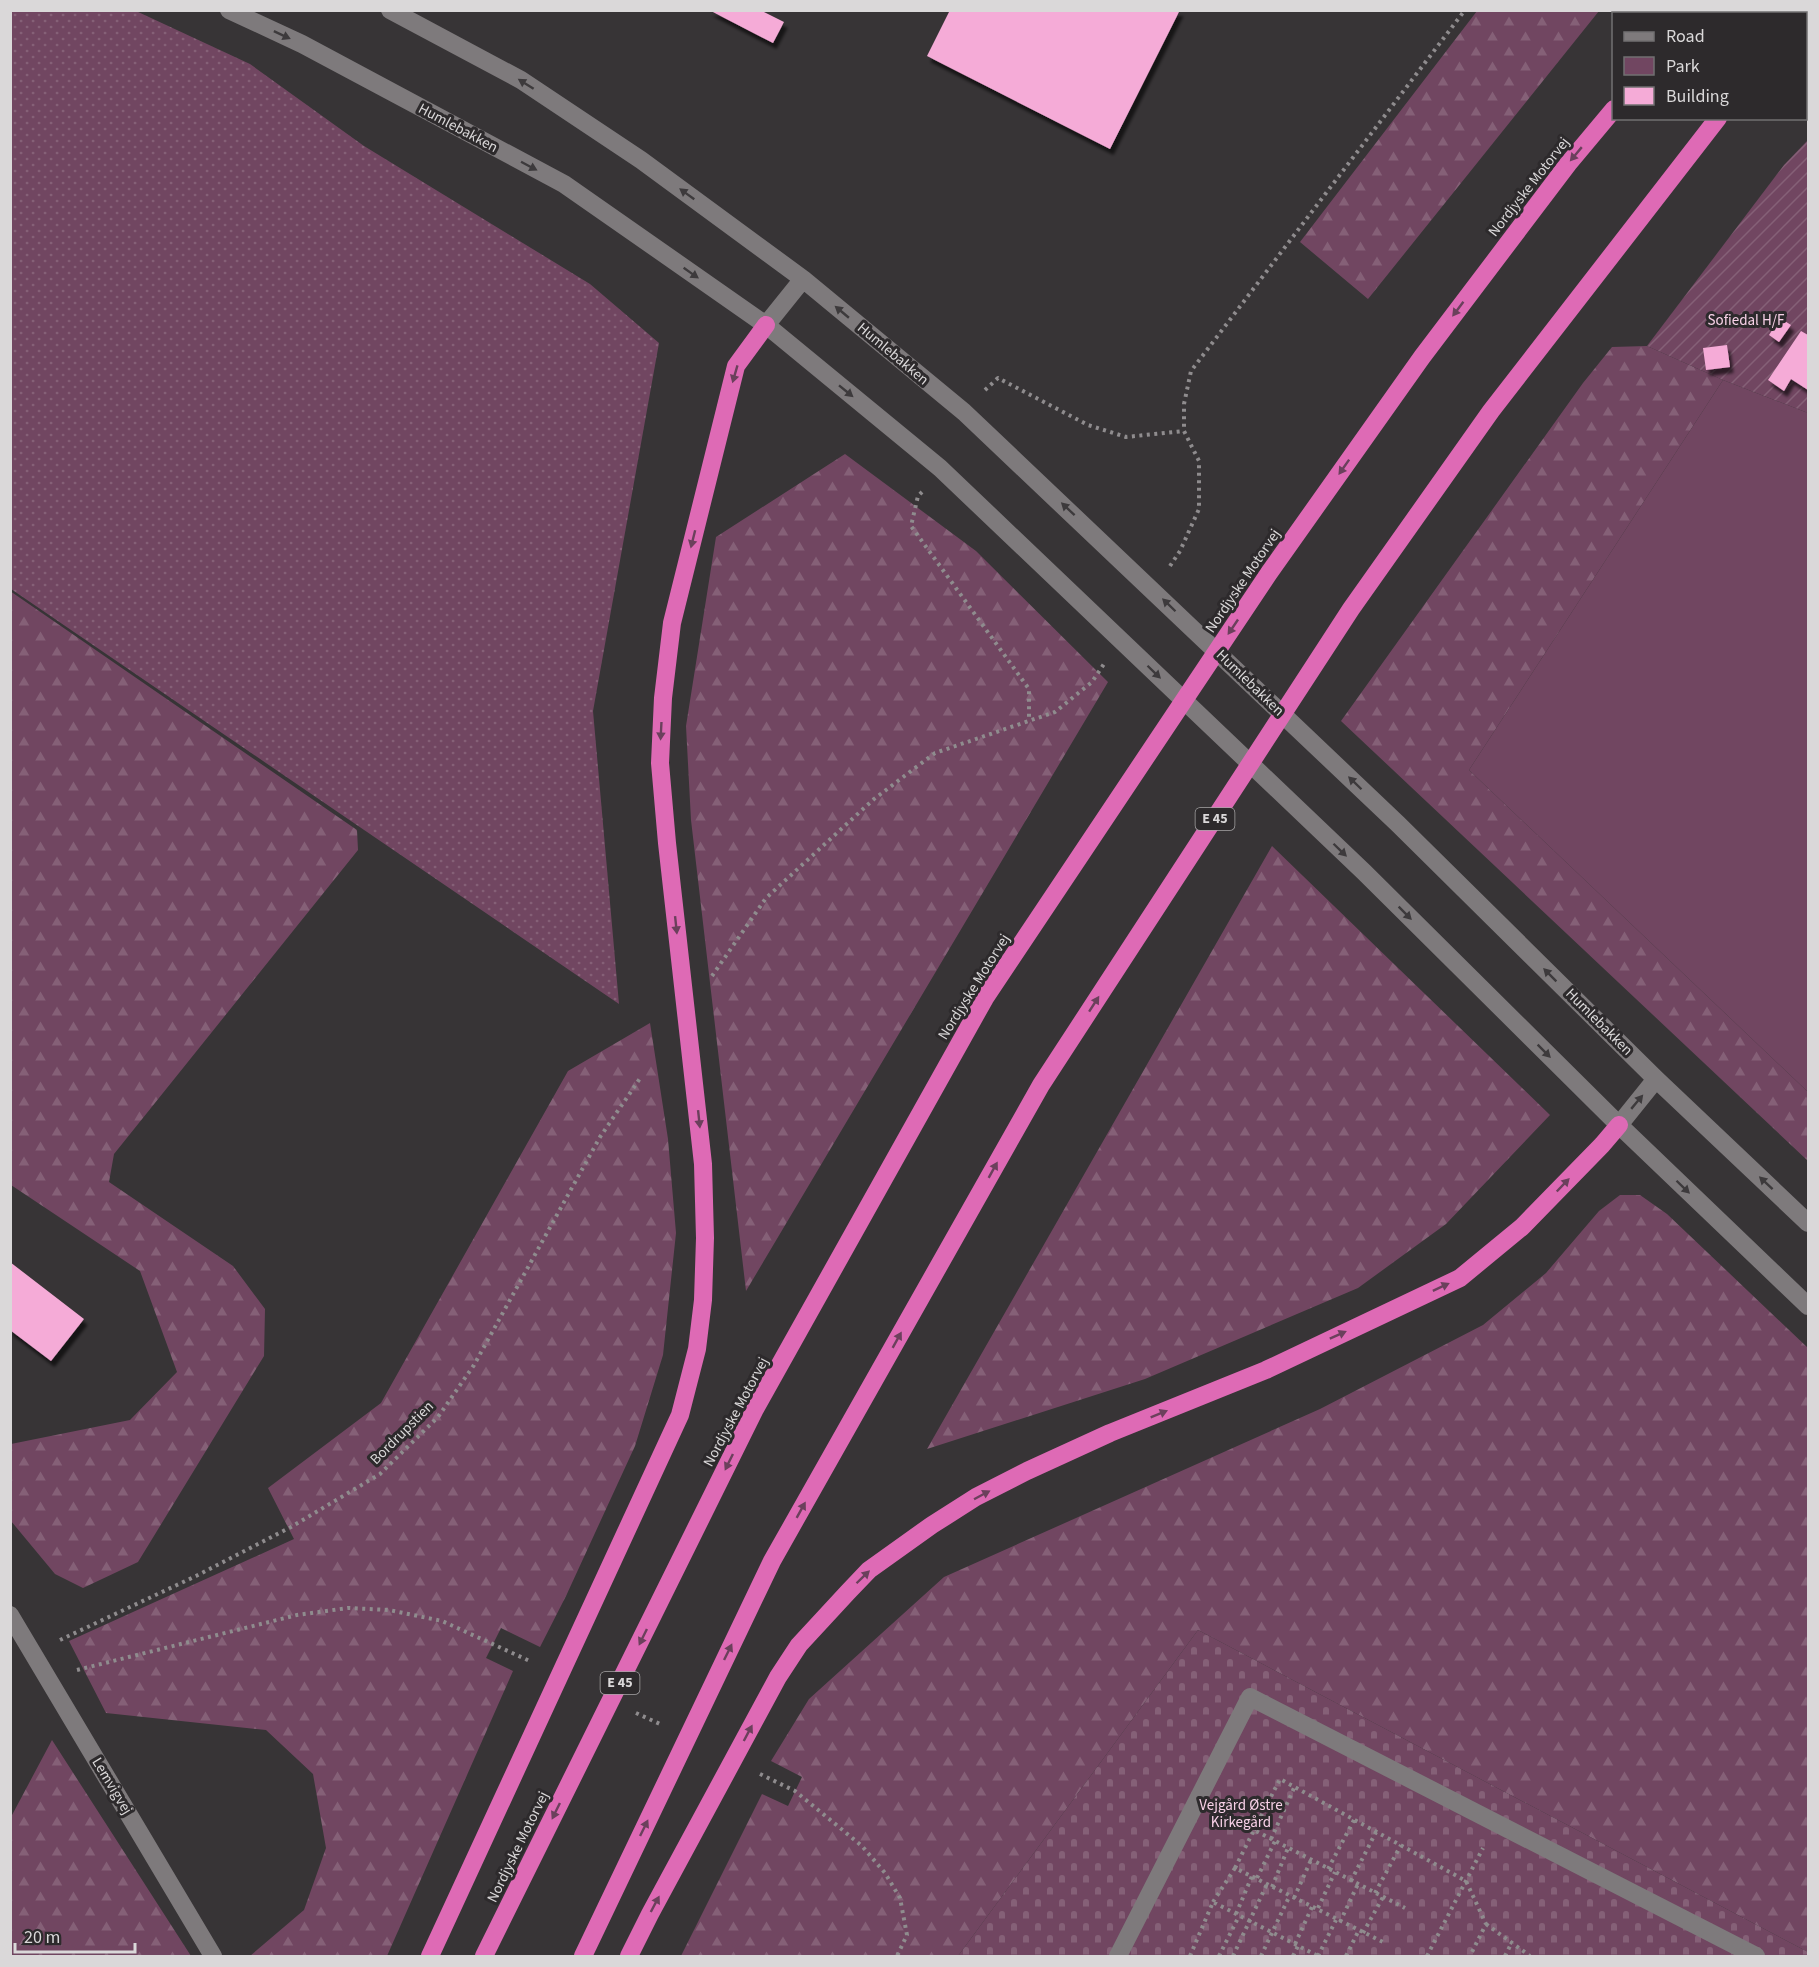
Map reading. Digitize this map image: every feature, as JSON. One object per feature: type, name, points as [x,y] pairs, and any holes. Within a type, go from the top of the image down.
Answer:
[{"type":"highway","name":"Nordjyske Motorvej","points":[[484,1956],[755,1409],[985,998],[1269,573],[1429,348],[1568,164],[1612,111]]},
{"type":"highway","name":"E 45","points":[[583,1956],[772,1560],[1041,1085],[1371,580],[1491,411],[1716,120]]},
{"type":"highway","points":[[430,1956],[680,1414],[697,1349],[703,1300],[705,1238],[703,1164],[660,763],[663,699],[672,623],[736,366],[766,325]]},
{"type":"highway","points":[[629,1956],[778,1677],[799,1645],[869,1570],[976,1497],[1027,1471],[1110,1433],[1266,1370],[1460,1278],[1522,1227],[1602,1145],[1618,1125]]},
{"type":"street","name":"Humlebakken","points":[[229,10],[302,44],[564,184],[766,325],[940,468],[1364,872],[1618,1125],[1809,1306]]},
{"type":"street","name":"Humlebakken","points":[[390,10],[521,80],[641,160],[803,279],[964,412],[1398,824],[1656,1079],[1809,1223]]},
{"type":"street","points":[[766,325],[803,279]]},
{"type":"street","points":[[1618,1125],[1656,1079]]},
{"type":"street","name":"Lemvigvej","points":[[10,1615],[213,1956]]},
{"type":"street","points":[[1118,1956],[1250,1697],[1756,1956]]},
{"type":"path","points":[[964,412],[998,378],[1088,425],[1126,437],[1184,431]]},
{"type":"path","points":[[940,468],[918,496],[911,526],[1029,689],[1029,721]]},
{"type":"path","name":"Bordrupstien","points":[[35,1656],[59,1640],[196,1576],[291,1527],[380,1474],[438,1417],[474,1365],[600,1137],[641,1077]]},
{"type":"path","points":[[50,1682],[75,1670],[297,1615],[348,1608],[389,1610],[442,1621],[536,1664]]},
{"type":"path","points":[[633,1712],[666,1728]]},
{"type":"path","points":[[752,1770],[795,1791],[862,1846],[885,1873],[900,1898],[906,1935],[897,1956]]},
{"type":"path","points":[[1190,1956],[1213,1902],[1235,1868],[1280,1779],[1466,1881],[1486,1924],[1530,1956]]},
{"type":"path","points":[[1219,1956],[1273,1840],[1294,1787]]},
{"type":"path","points":[[1328,1869],[1354,1820]]},
{"type":"path","points":[[1427,1956],[1496,1823]]},
{"type":"path","points":[[1254,1830],[1405,1908]]},
{"type":"path","points":[[1351,1881],[1377,1832]]},
{"type":"path","points":[[1376,1893],[1401,1845]]},
{"type":"path","points":[[1233,1956],[1288,1848]]},
{"type":"path","points":[[1261,1956],[1311,1860]]},
{"type":"path","points":[[1235,1868],[1385,1943]]},
{"type":"path","points":[[1318,1908],[1335,1872]]},
{"type":"path","points":[[1213,1902],[1318,1956],[1358,1884]]},
{"type":"path","points":[[1346,1956],[1383,1897]]},
{"type":"path","points":[[1293,1956],[1312,1907]]},
{"type":"path","points":[[1470,1956],[1486,1924]]},
{"type":"path","points":[[1505,1956],[1512,1942]]},
{"type":"green space","points":[[10,11],[136,11],[250,64],[364,146],[590,284],[659,343],[593,711],[619,1004],[11,589]]},
{"type":"green space","points":[[1477,11],[1599,11],[1368,299],[1300,242]]},
{"type":"green space","name":"Sofiedal H/F","points":[[1808,140],[1808,413],[1723,380],[1647,346],[1784,165]]},
{"type":"green space","points":[[1647,346],[1723,380],[1469,770],[1808,1092],[1808,1161],[1341,721],[1583,383],[1612,347]]},
{"type":"green space","points":[[1723,380],[1808,413],[1808,1092],[1469,770]]},
{"type":"green space","points":[[845,454],[976,551],[1108,682],[746,1291],[691,820],[686,726],[716,537]]},
{"type":"green space","points":[[10,591],[357,830],[358,850],[114,1154],[109,1182],[233,1266],[265,1309],[264,1356],[138,1562],[83,1588],[55,1574],[11,1521],[11,1444],[130,1420],[177,1372],[140,1271],[11,1185]]},
{"type":"green space","points":[[1272,846],[1550,1115],[1446,1224],[1358,1288],[1145,1379],[927,1449]]},
{"type":"green space","points":[[650,1023],[668,1139],[676,1233],[663,1355],[635,1446],[540,1647],[501,1628],[486,1658],[513,1671],[387,1956],[250,1956],[304,1910],[326,1848],[313,1774],[266,1730],[106,1713],[69,1641],[294,1539],[268,1488],[381,1403],[568,1071]]},
{"type":"green space","points":[[1620,1195],[1640,1195],[1667,1214],[1808,1348],[1808,1952],[1198,1630],[958,1956],[681,1956],[762,1794],[788,1806],[802,1777],[771,1761],[809,1699],[944,1577],[1320,1409],[1483,1325],[1546,1273],[1599,1211]]},
{"type":"green space","name":"Vejgård Østre Kirkegård","points":[[1198,1630],[1808,1952],[1808,1956],[958,1956]]},
{"type":"green space","points":[[52,1740],[191,1956],[11,1956],[11,1817]]},
{"type":"building","points":[[709,10],[760,10],[784,22],[773,43]]},
{"type":"building","points":[[950,10],[1180,10],[1110,149],[927,56]]},
{"type":"building","points":[[1780,318],[1791,325],[1779,342],[1769,335]]},
{"type":"building","points":[[1801,331],[1808,335],[1808,390],[1791,379],[1784,391],[1768,380]]},
{"type":"building","points":[[1727,345],[1730,367],[1706,370],[1703,348]]},
{"type":"building","points":[[10,1262],[84,1319],[51,1361],[10,1330]]}]
